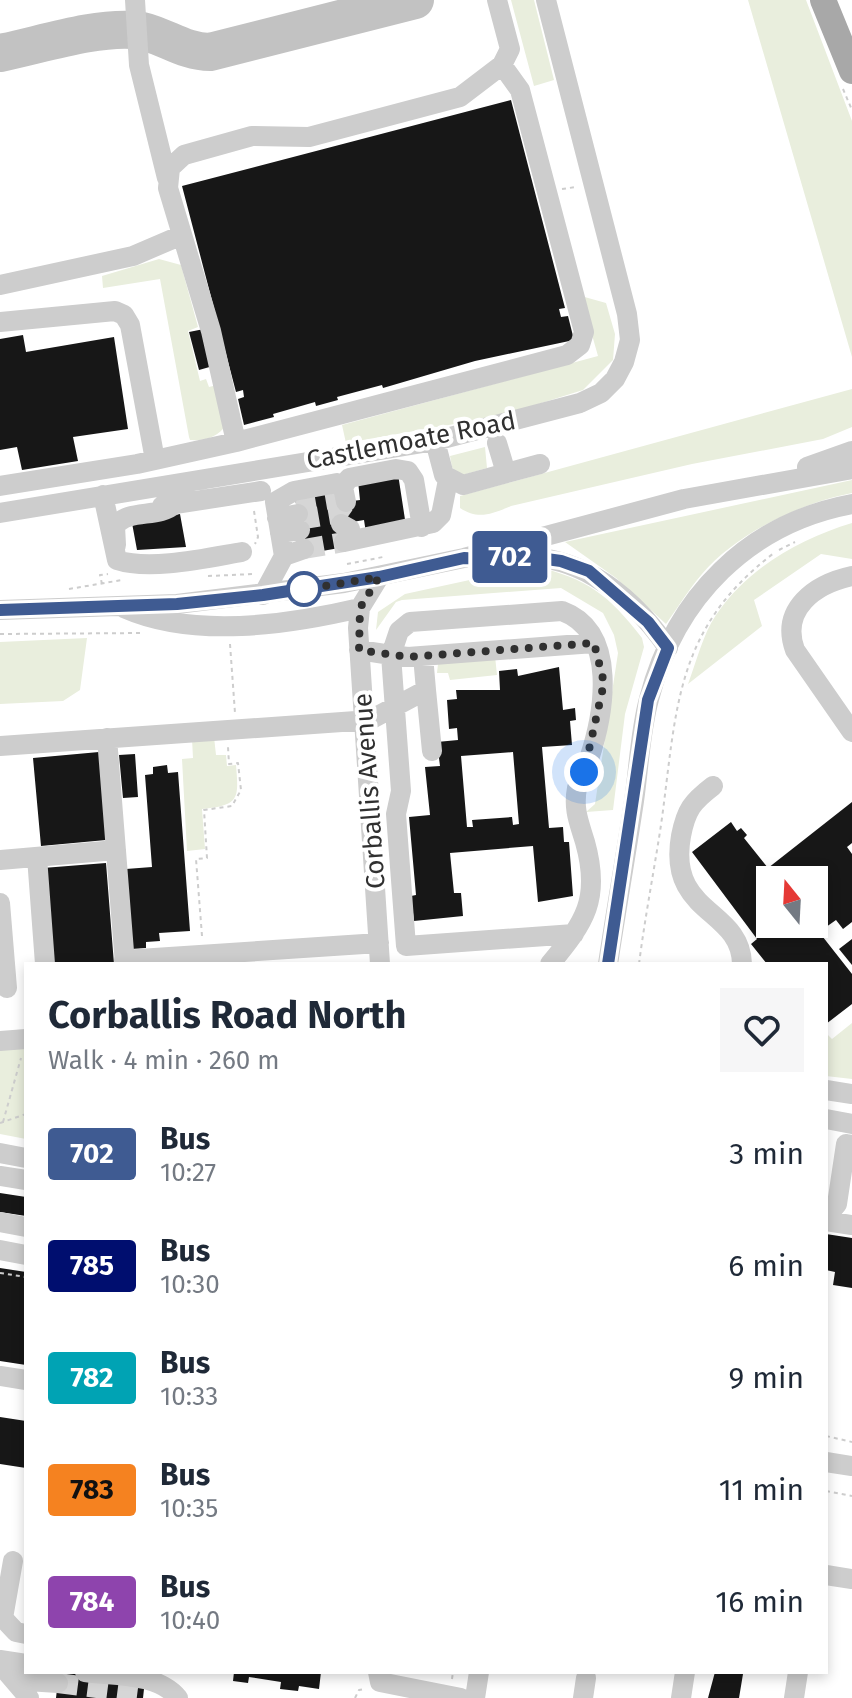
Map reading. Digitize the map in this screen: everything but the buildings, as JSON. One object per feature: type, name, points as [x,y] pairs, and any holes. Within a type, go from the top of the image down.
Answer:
[{"type":"main road","points":[[823,0],[852,71]]},
{"type":"main road","points":[[839,0],[852,34]]},
{"type":"street","points":[[135,0],[139,65],[182,235],[211,331],[236,442]]},
{"type":"street","points":[[167,178],[177,160],[194,151],[252,136],[309,137],[460,97],[502,65],[510,49],[497,0]]},
{"type":"street","name":"Castlemoate Road","points":[[0,513],[477,433],[591,398],[615,379],[630,340],[627,314],[546,0]]},
{"type":"street","points":[[0,486],[155,460],[236,442],[567,355],[580,345],[584,332],[520,90],[502,65]]},
{"type":"street","points":[[0,285],[133,256],[182,235]]},
{"type":"street","points":[[0,322],[115,311],[124,315],[130,325],[155,460]]},
{"type":"street","points":[[344,515],[422,527],[433,523],[441,515],[448,480],[437,457],[435,441]]},
{"type":"street","points":[[497,443],[506,473]]},
{"type":"street","points":[[765,482],[852,451]]},
{"type":"street","points":[[448,480],[463,485],[540,464]]},
{"type":"street","points":[[257,469],[282,519]]},
{"type":"street","points":[[344,515],[349,478],[396,469],[408,471],[414,480],[422,527]]},
{"type":"street","points":[[464,558],[638,510],[765,482],[852,469]]},
{"type":"street","points":[[228,474],[282,519]]},
{"type":"street","points":[[263,595],[282,519],[294,491],[337,483],[344,515]]},
{"type":"street","points":[[103,495],[99,520],[108,562],[128,564],[246,553]]},
{"type":"street","points":[[99,520],[121,512],[175,504],[282,519]]},
{"type":"street","points":[[175,504],[168,510],[119,521],[114,531],[120,553],[131,558],[185,554],[208,558]]},
{"type":"street","points":[[608,962],[648,700],[668,648],[698,595],[739,551],[792,521],[852,504]]},
{"type":"street","points":[[0,610],[120,606],[263,595],[377,566],[464,558],[535,557],[579,567],[615,590],[648,622],[668,648]]},
{"type":"street","points":[[120,606],[152,621],[194,624],[273,622],[360,608],[377,566]]},
{"type":"street","points":[[852,576],[824,584],[803,599],[792,616],[790,636],[795,650],[852,732]]},
{"type":"street","name":"Corballis Avenue","points":[[360,608],[359,650],[380,962]]},
{"type":"street","points":[[552,962],[574,934],[589,907],[590,866],[575,814],[578,787],[590,757],[604,683],[594,643],[578,617],[562,611],[410,622],[399,631],[391,655],[401,791],[396,814],[406,946],[574,934]]},
{"type":"street","points":[[359,650],[423,656],[594,643]]},
{"type":"street","points":[[423,656],[432,751]]},
{"type":"street","points":[[0,746],[107,738],[277,719],[364,720],[426,690]]},
{"type":"street","points":[[107,738],[124,962],[195,953],[249,957],[379,943]]},
{"type":"street","points":[[713,786],[692,802],[686,812],[677,858],[680,874],[694,898],[736,939],[742,962]]},
{"type":"street","points":[[0,860],[116,850]]},
{"type":"street","points":[[37,857],[45,962]]},
{"type":"street","points":[[0,903],[11,988]]},
{"type":"street","points":[[0,1041],[24,1045]]},
{"type":"street","points":[[828,1090],[852,1094]]},
{"type":"street","points":[[828,1119],[852,1124]]},
{"type":"street","points":[[828,1216],[837,1204],[846,1144],[852,1145]]},
{"type":"street","points":[[0,1153],[24,1158]]},
{"type":"street","points":[[0,1176],[24,1180]]},
{"type":"street","points":[[828,1219],[852,1225]]},
{"type":"street","points":[[0,1222],[24,1227]]},
{"type":"street","points":[[0,1250],[24,1255]]},
{"type":"street","points":[[0,1376],[24,1380]]},
{"type":"street","points":[[828,1462],[852,1466]]},
{"type":"street","points":[[13,1561],[3,1618],[16,1632],[24,1634]]},
{"type":"street","points":[[828,1575],[852,1579]]},
{"type":"street","points":[[0,1662],[24,1664]]},
{"type":"street","points":[[0,1662],[24,1691],[48,1679]]},
{"type":"street","points":[[100,1674],[153,1681],[166,1692]]},
{"type":"street","points":[[378,1674],[380,1682],[395,1688],[461,1698]]},
{"type":"street","points":[[475,1698],[479,1674]]},
{"type":"street","points":[[681,1698],[685,1674]]},
{"type":"street","points":[[794,1698],[798,1674]]},
{"type":"path","points":[[246,553],[258,537],[282,519]]},
{"type":"path","points":[[639,962],[673,728],[688,666],[701,632],[735,585],[774,553],[801,539]]},
{"type":"path","points":[[341,566],[377,566]]},
{"type":"path","points":[[229,635],[235,722]]},
{"type":"path","points":[[195,953],[194,948],[202,940],[196,859],[207,858],[204,810],[232,806],[241,790],[238,763],[229,764],[227,738]]},
{"type":"path","points":[[2,1123],[24,1045]]},
{"type":"path","points":[[2,1123],[24,1115]]},
{"type":"path","points":[[0,1273],[24,1277]]},
{"type":"path","points":[[828,1436],[852,1442]]},
{"type":"path","points":[[828,1491],[852,1496]]},
{"type":"green space","points":[[511,0],[534,0],[554,80],[534,86]]},
{"type":"green space","points":[[748,0],[806,0],[852,121],[852,357]]},
{"type":"green space","points":[[159,259],[181,265],[198,327],[188,331],[200,381],[206,379],[209,387],[217,385],[227,424],[216,435],[206,439],[190,440],[189,437],[160,279],[103,288],[102,276]]},
{"type":"green space","points":[[581,296],[606,303],[615,334],[613,360],[583,390],[500,416],[346,443],[342,425],[598,356]]},
{"type":"green space","points":[[852,389],[852,427],[823,439],[692,464],[485,514],[473,514],[460,508],[460,496]]},
{"type":"green space","points":[[485,447],[487,468],[459,476],[452,467],[450,456]]},
{"type":"green space","points":[[852,480],[852,493],[791,512],[733,545],[702,574],[666,624],[616,578],[565,542]]},
{"type":"green space","points":[[852,523],[852,559],[821,554],[754,600],[762,626],[688,684],[711,623],[743,583],[794,547]]},
{"type":"green space","points":[[534,566],[596,590],[642,638],[644,647],[625,714],[613,810],[586,812],[595,804],[618,653],[614,635],[603,613],[561,588],[402,600],[396,602],[376,630],[378,612],[405,594]]},
{"type":"green space","points":[[87,638],[80,690],[63,701],[0,704],[0,642]]},
{"type":"green space","points":[[495,656],[497,675],[450,680],[448,673],[437,673],[438,664]]},
{"type":"green space","points":[[214,737],[216,755],[226,755],[227,766],[236,765],[236,793],[230,803],[202,809],[205,849],[187,851],[182,759],[193,758],[192,739]]},
{"type":"green space","points":[[852,1023],[852,1079],[828,1076],[828,1035],[832,1039]]},
{"type":"green space","points":[[24,1043],[24,1139],[0,1134],[0,1046]]},
{"type":"taxiway","points":[[0,53],[118,30],[153,34],[190,49],[210,52],[415,0]]},
{"type":"tunnel","points":[[296,505],[337,498]]},
{"type":"tunnel","points":[[299,520],[339,513],[349,520]]},
{"type":"tunnel","points":[[304,549],[344,542]]},
{"type":"tunnel","points":[[58,1683],[143,1694]]},
{"type":"bus line","name":"702","points":[[0,610],[177,604],[263,595],[379,577],[464,558],[498,560],[544,557],[589,571],[615,590],[648,622],[668,648],[648,700],[608,962]]},
{"type":"route","points":[[304,589],[301,590],[379,577],[360,608],[359,650],[408,657],[594,643],[604,683],[590,757],[584,772]]}]
